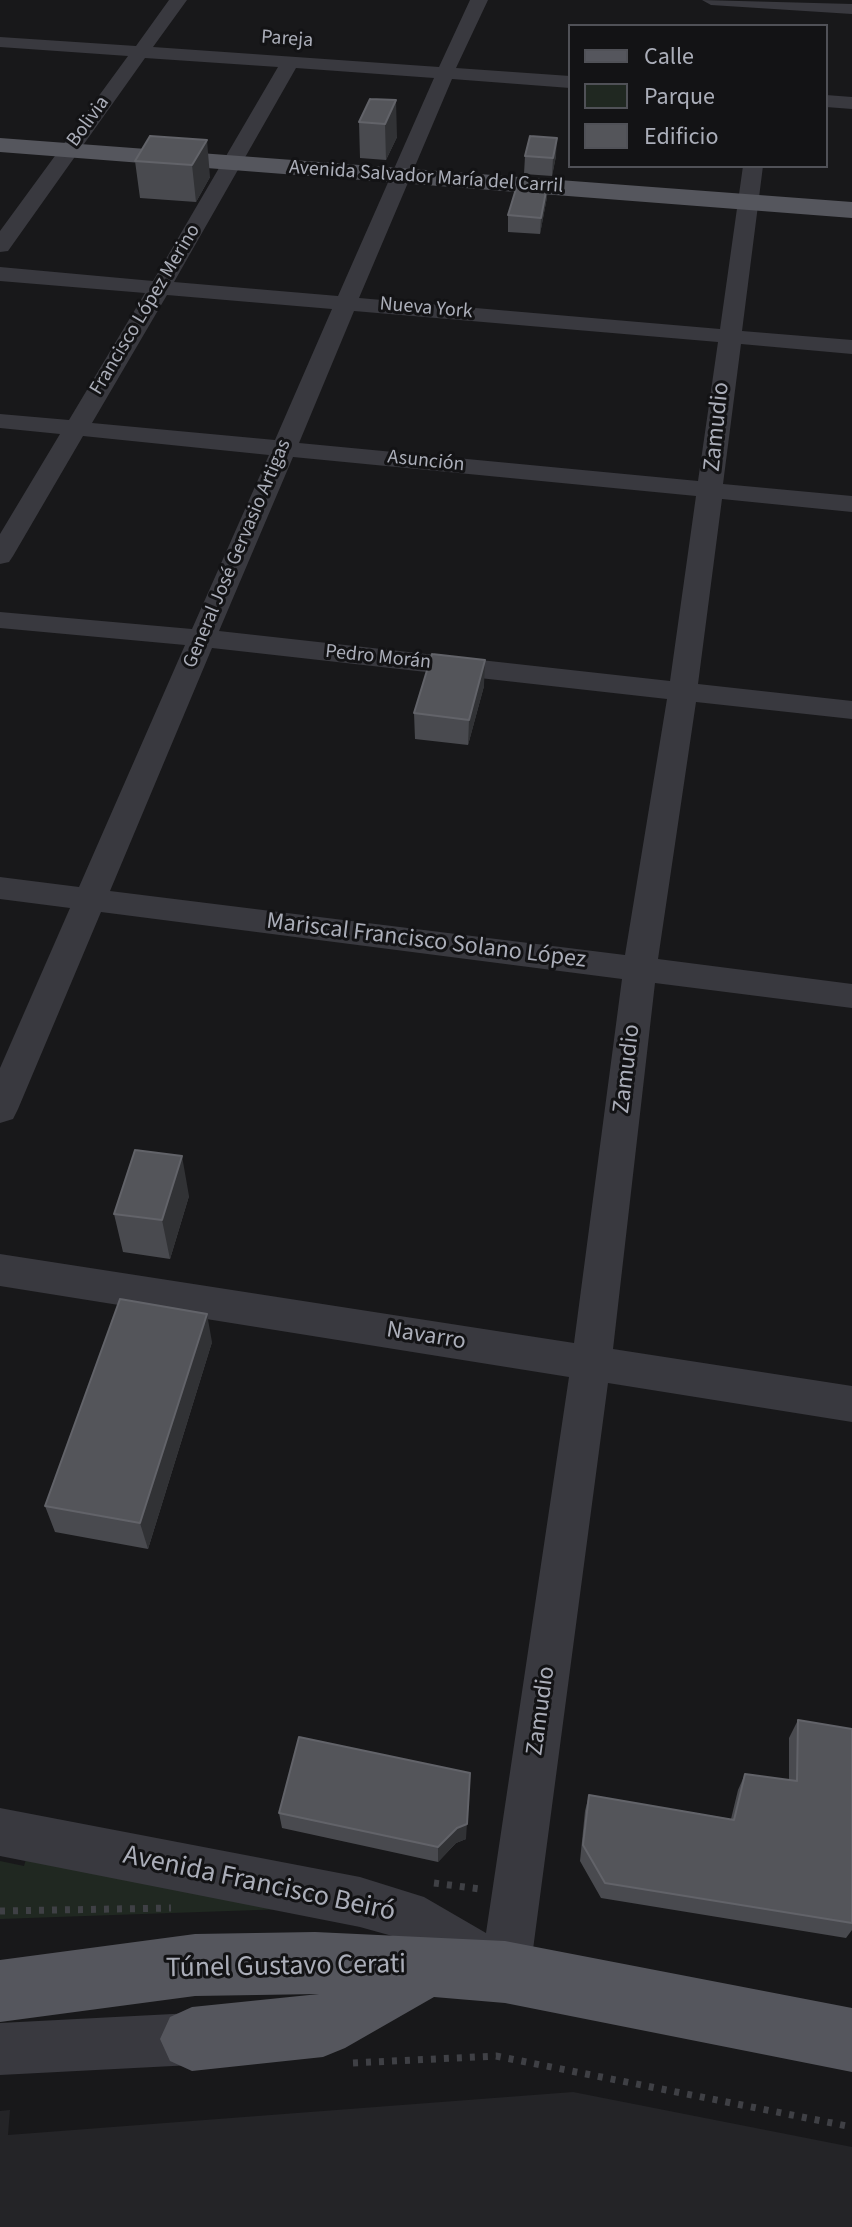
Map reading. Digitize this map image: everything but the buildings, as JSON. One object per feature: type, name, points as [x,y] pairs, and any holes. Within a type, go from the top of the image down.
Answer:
[{"type":"main road","name":"Avenida Salvador María del Carril","points":[[0,145],[852,210]]},
{"type":"main road","name":"Túnel Gustavo Cerati","points":[[0,1991],[195,1965],[315,1963],[429,1966]]},
{"type":"main road","name":"Avenida Francisco Beiró","points":[[429,1966],[505,1972],[852,2040]]},
{"type":"main road","points":[[192,2039],[323,2026],[429,1966]]},
{"type":"street","name":"Bolivia","points":[[0,246],[178,0]]},
{"type":"street","name":"General José Gervasio Artigas","points":[[0,1109],[479,0]]},
{"type":"street","points":[[711,0],[852,9]]},
{"type":"street","points":[[775,24],[779,2]]},
{"type":"street","name":"Pareja","points":[[0,42],[568,82]]},
{"type":"street","name":"Francisco López Merino","points":[[0,556],[234,163],[290,62]]},
{"type":"street","points":[[828,101],[852,103]]},
{"type":"street","name":"Zamudio","points":[[505,1972],[591,1363],[640,969],[683,692],[753,168]]},
{"type":"street","name":"Nueva York","points":[[0,274],[852,347]]},
{"type":"street","name":"Asunción","points":[[0,421],[852,504]]},
{"type":"street","name":"Pedro Morán","points":[[0,620],[202,638],[852,710]]},
{"type":"street","name":"Mariscal Francisco Solano López","points":[[0,888],[852,996]]},
{"type":"street","name":"Navarro","points":[[0,1270],[852,1404]]},
{"type":"street","name":"Avenida Francisco Beiró","points":[[0,1832],[360,1902],[406,1915],[505,1972]]},
{"type":"street","points":[[0,2049],[192,2039]]},
{"type":"path","points":[[0,1911],[178,1908]]},
{"type":"path","points":[[341,2064],[496,2056],[852,2127]]},
{"type":"shaded area","points":[[573,2092],[852,2147],[852,2227],[0,2227],[0,2111],[10,2110],[8,2135]]},
{"type":"green space","points":[[29,1849],[286,1909],[0,1919],[0,1861],[24,1866]]}]
